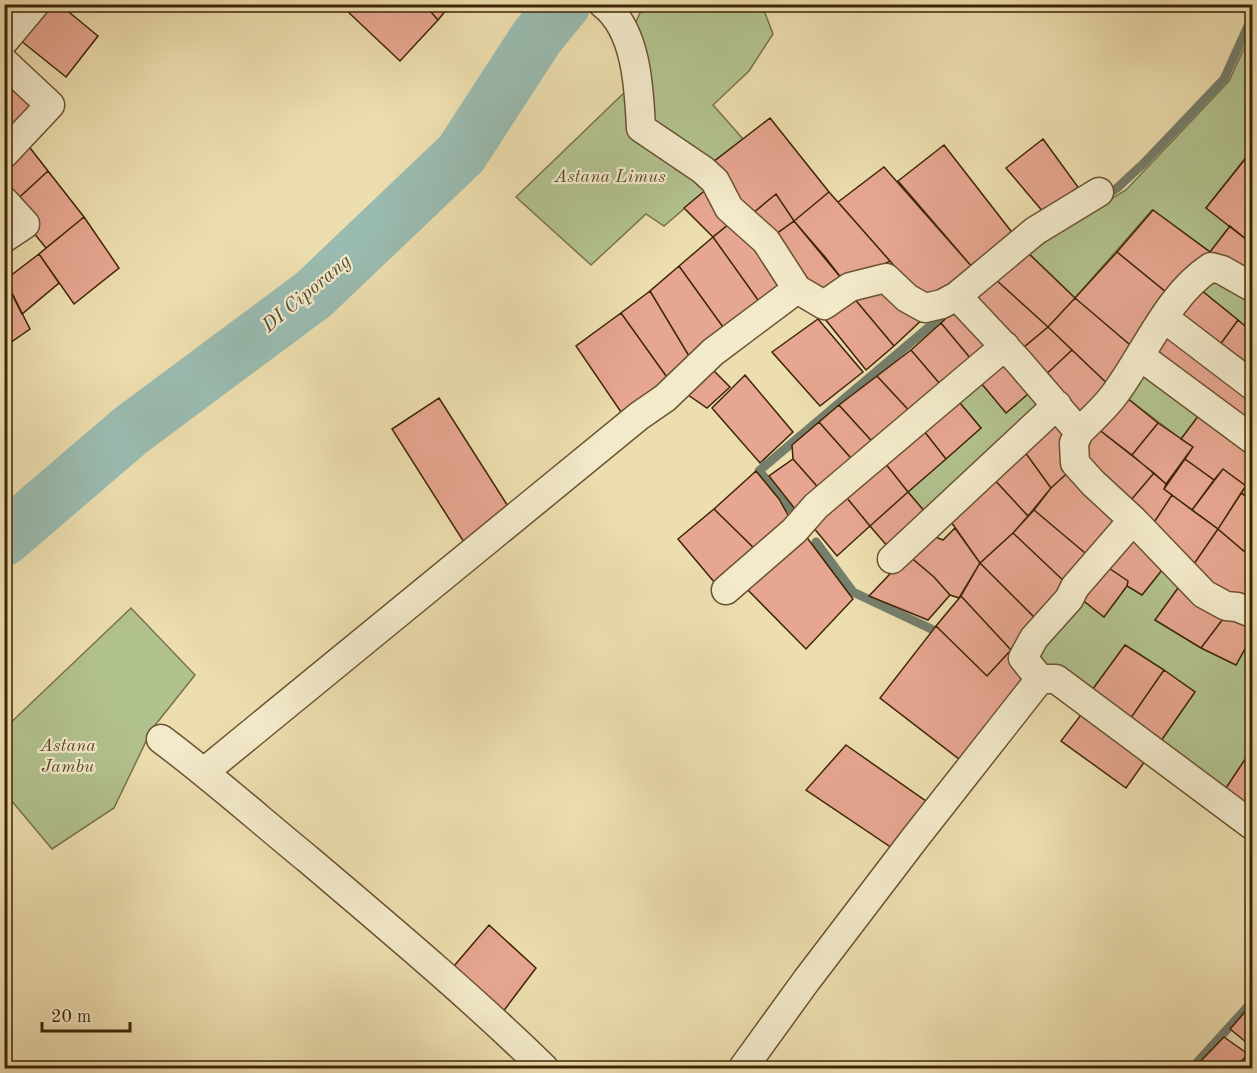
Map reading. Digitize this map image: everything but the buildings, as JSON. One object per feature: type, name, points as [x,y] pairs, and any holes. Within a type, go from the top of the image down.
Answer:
[{"type":"street","points":[[4,41],[35,4]]},
{"type":"street","points":[[608,8],[629,44],[637,76],[641,128],[703,170],[715,181],[729,207],[766,241],[797,289],[824,305],[850,287],[886,278],[907,298],[925,308],[942,304],[957,296],[1035,231],[1099,192]]},
{"type":"street","points":[[4,62],[50,105],[4,154]]},
{"type":"street","points":[[4,201],[25,224],[4,238]]},
{"type":"street","points":[[1252,287],[1222,270],[1211,267],[1189,284],[1164,318],[1116,393],[1079,432],[1074,443],[1075,463],[1204,594],[1226,606],[1237,607],[1252,613]]},
{"type":"street","points":[[204,772],[639,416],[664,398],[713,352],[797,289]]},
{"type":"street","points":[[957,296],[1005,346],[1079,432]]},
{"type":"street","points":[[1164,318],[1252,385]]},
{"type":"street","points":[[726,590],[794,531],[816,506],[1005,346]]},
{"type":"street","points":[[1140,356],[1252,439]]},
{"type":"street","points":[[892,559],[1057,405]]},
{"type":"street","points":[[1133,520],[1076,587],[1070,598],[1034,638],[1023,658],[1040,679],[1056,680],[1252,825]]},
{"type":"street","points":[[746,1068],[806,981],[1040,679]]},
{"type":"street","points":[[161,740],[204,772],[394,932],[505,1030],[544,1068]]},
{"type":"green space","name":"Astana Limus","points":[[650,5],[756,5],[765,13],[773,34],[749,71],[713,105],[743,139],[708,166],[647,125],[632,31],[640,13]]},
{"type":"green space","points":[[1252,31],[1252,163],[1245,158],[1206,208],[1230,226],[1210,252],[1152,210],[1075,298],[1025,250],[1126,190],[1229,81]]},
{"type":"green space","name":"Astana Limus","points":[[630,87],[636,132],[708,188],[664,226],[646,214],[591,265],[516,197]]},
{"type":"green space","points":[[1211,275],[1252,295],[1252,332],[1196,286]]},
{"type":"green space","points":[[1145,362],[1205,407],[1181,439],[1122,394]]},
{"type":"green space","points":[[976,377],[1006,412],[1035,388],[1052,405],[931,519],[908,492],[981,428],[954,396]]},
{"type":"green space","points":[[1166,565],[1183,581],[1155,620],[1201,648],[1236,665],[1252,636],[1252,749],[1220,797],[1156,748],[1195,692],[1125,645],[1087,697],[1043,675],[1035,639],[1076,595],[1104,617],[1127,586],[1142,595]]},
{"type":"green space","name":"Astana Jambu","points":[[131,608],[195,675],[152,729],[114,808],[52,849],[5,793],[4,729]]},
{"type":"waterway","name":"DI Ciporang","points":[[4,539],[130,431],[314,294],[461,154],[537,37],[564,4]]},
{"type":"waterway","points":[[1103,197],[1117,188],[1144,163],[1224,79],[1252,17]]},
{"type":"waterway","points":[[799,519],[759,471],[942,316]]},
{"type":"waterway","points":[[816,542],[853,592],[944,635]]},
{"type":"waterway","points":[[1192,1068],[1252,1002]]}]
